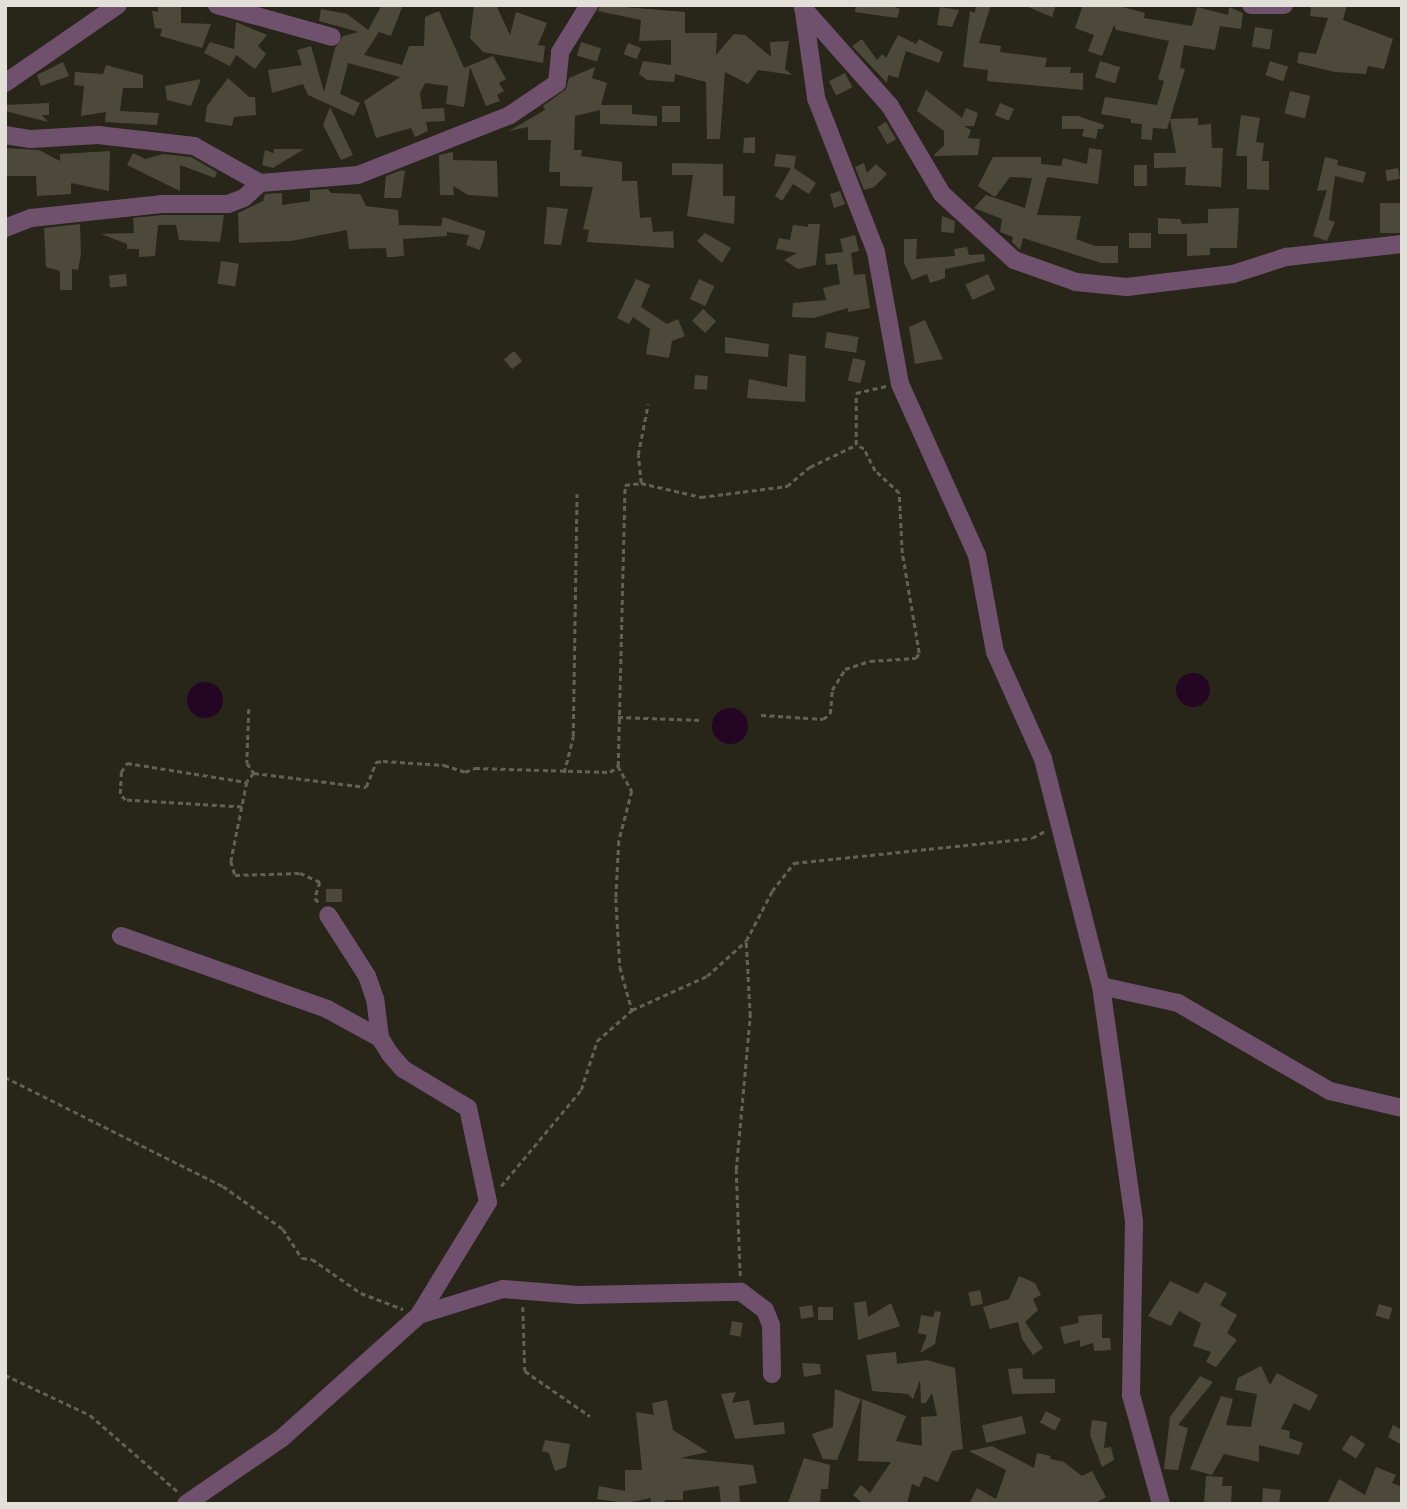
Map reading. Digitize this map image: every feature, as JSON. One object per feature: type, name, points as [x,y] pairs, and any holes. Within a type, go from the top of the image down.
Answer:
[{"type":"street","points":[[5,83],[118,5]]},
{"type":"street","points":[[217,5],[332,37]]},
{"type":"street","points":[[5,135],[31,139],[98,135],[194,146],[260,183],[347,178],[510,115],[557,83],[560,52],[589,5]]},
{"type":"street","points":[[1251,5],[1284,5]]},
{"type":"street","points":[[802,6],[890,106],[942,194],[1014,260],[1076,282],[1126,287],[1233,274],[1286,257],[1402,244]]},
{"type":"street","points":[[802,6],[816,98],[876,252],[900,384],[977,555],[995,652],[1043,759],[1057,825],[1101,986],[1134,1222],[1131,1395],[1161,1504]]},
{"type":"street","points":[[5,228],[31,218],[162,204],[237,202],[260,183]]},
{"type":"street","points":[[328,915],[367,976],[375,999],[380,1038]]},
{"type":"street","points":[[121,936],[327,1009],[380,1038],[403,1069],[468,1108],[488,1202],[419,1315],[282,1438],[189,1503]]},
{"type":"street","points":[[1101,986],[1178,1003],[1330,1091],[1402,1108]]},
{"type":"street","points":[[419,1315],[485,1292],[522,1289],[578,1295],[741,1292],[765,1310],[771,1325],[772,1374]]},
{"type":"path","points":[[856,445],[856,393],[900,384]]},
{"type":"path","points":[[641,483],[638,455],[648,404]]},
{"type":"path","points":[[632,1010],[620,967],[615,898],[620,841],[632,791],[618,766],[625,485],[641,483],[701,497],[761,493],[787,486],[810,467],[856,445]]},
{"type":"path","points":[[761,715],[823,719],[830,714],[832,690],[845,669],[870,661],[916,659],[919,653],[901,553],[899,493],[874,471],[864,449],[856,445]]},
{"type":"path","points":[[564,773],[573,736],[577,494]]},
{"type":"path","points":[[249,709],[247,763],[254,773],[306,778],[342,787],[366,787],[376,762],[383,761],[444,765],[465,772],[475,768],[564,773],[582,770],[597,775],[618,766]]},
{"type":"path","points":[[618,718],[703,720]]},
{"type":"path","points":[[242,807],[125,800],[120,794],[121,772],[127,763],[247,782]]},
{"type":"path","points":[[254,773],[247,782],[231,861],[234,875],[300,873],[320,882],[315,898],[328,915]]},
{"type":"path","points":[[488,1202],[581,1090],[597,1041],[632,1010],[707,976],[746,941],[772,891],[794,863],[1032,838],[1057,825]]},
{"type":"path","points":[[741,1292],[736,1170],[750,1016],[746,941]]},
{"type":"path","points":[[5,1077],[223,1186],[283,1229],[302,1258],[312,1259],[361,1293],[419,1315]]},
{"type":"path","points":[[522,1289],[525,1371],[590,1416]]},
{"type":"path","points":[[5,1375],[90,1415],[189,1503]]},
{"type":"shaded area","points":[[1193,673],[1205,678],[1210,690],[1205,702],[1193,707],[1181,702],[1176,690],[1181,678]]},
{"type":"shaded area","points":[[205,682],[218,687],[223,700],[218,713],[205,718],[192,713],[187,700],[192,687]]},
{"type":"shaded area","points":[[730,708],[743,713],[748,726],[743,739],[730,744],[717,739],[712,726],[717,713]]},
{"type":"building","points":[[158,5],[181,5],[181,23],[211,24],[202,48],[160,36],[162,29],[155,28],[152,11],[158,12]]},
{"type":"building","points":[[382,5],[403,5],[391,36],[379,32],[364,55],[402,65],[409,46],[424,46],[425,17],[439,11],[464,68],[493,56],[506,79],[499,83],[504,91],[497,95],[500,101],[486,106],[470,67],[464,107],[446,104],[448,86],[425,83],[420,93],[422,109],[444,108],[445,121],[426,122],[428,131],[415,137],[411,128],[376,138],[364,101],[400,77],[348,63],[340,94],[360,103],[354,116],[308,95],[303,84],[272,93],[268,70],[302,65],[297,50],[311,46],[324,92],[335,48],[343,36],[359,32],[319,21],[321,9],[347,14],[368,30]]},
{"type":"building","points":[[474,5],[496,5],[510,35],[516,12],[547,23],[538,45],[545,46],[543,63],[483,52],[470,38]]},
{"type":"building","points":[[600,5],[685,12],[685,33],[717,33],[716,55],[734,34],[745,35],[771,57],[770,42],[789,41],[785,69],[792,75],[758,70],[748,84],[725,72],[720,139],[707,139],[706,82],[675,74],[674,82],[647,80],[639,74],[643,61],[671,65],[671,40],[639,41],[641,20],[598,11]]},
{"type":"building","points":[[856,5],[889,5],[900,9],[897,18],[855,12]]},
{"type":"building","points":[[976,5],[991,5],[979,43],[1001,46],[1000,52],[1047,58],[1045,67],[1071,67],[1070,73],[1083,73],[1083,90],[987,81],[988,70],[963,67],[970,11],[975,13]]},
{"type":"building","points":[[1023,5],[1056,5],[1052,17]]},
{"type":"building","points":[[1083,5],[1116,5],[1145,13],[1144,18],[1192,26],[1197,7],[1228,15],[1229,7],[1243,13],[1241,29],[1220,26],[1215,50],[1184,45],[1180,68],[1185,69],[1167,129],[1153,128],[1152,140],[1141,139],[1142,124],[1131,123],[1131,119],[1101,114],[1105,97],[1157,105],[1164,81],[1158,79],[1169,41],[1116,30],[1114,25],[1102,56],[1088,51],[1094,35],[1075,28]]},
{"type":"building","points":[[1311,5],[1347,5],[1343,20],[1393,39],[1384,69],[1368,66],[1366,74],[1335,72],[1297,63],[1299,52],[1316,54],[1328,18],[1310,16]]},
{"type":"building","points":[[940,7],[959,10],[952,27],[937,25]]},
{"type":"building","points":[[236,22],[267,35],[258,46],[266,54],[255,69],[236,55],[230,66],[204,53],[210,42],[234,49]]},
{"type":"building","points":[[1255,27],[1273,30],[1270,50],[1252,47]]},
{"type":"building","points":[[898,35],[916,44],[919,39],[943,52],[939,63],[906,51],[898,78],[888,75],[887,83],[852,46],[862,39],[877,60],[882,54],[886,58]]},
{"type":"building","points":[[581,42],[601,48],[597,62],[577,55]]},
{"type":"building","points":[[628,43],[641,48],[637,59],[624,54]]},
{"type":"building","points":[[1100,61],[1120,67],[1115,83],[1095,77]]},
{"type":"building","points":[[1270,61],[1288,67],[1283,81],[1265,75]]},
{"type":"building","points":[[63,62],[69,76],[41,86],[37,75]]},
{"type":"building","points":[[106,65],[143,75],[143,88],[123,88],[120,111],[159,113],[157,125],[105,122],[106,112],[81,116],[84,86],[74,85],[75,72],[103,74]]},
{"type":"building","points":[[595,67],[592,78],[607,83],[601,105],[632,105],[632,114],[657,116],[657,126],[600,124],[600,110],[575,116],[574,150],[582,150],[581,156],[622,162],[622,181],[637,181],[640,218],[651,217],[653,232],[673,231],[674,248],[587,242],[589,230],[583,229],[593,187],[560,186],[560,172],[549,172],[551,140],[528,140],[528,127],[509,131],[545,110],[543,106],[566,89],[569,78]]},
{"type":"building","points":[[845,73],[852,87],[836,95],[829,81]]},
{"type":"building","points":[[228,78],[249,97],[255,97],[256,115],[234,117],[232,126],[205,122],[207,106]]},
{"type":"building","points":[[201,79],[191,106],[167,100],[165,86]]},
{"type":"building","points":[[926,90],[962,118],[966,108],[978,113],[974,126],[964,126],[971,130],[968,138],[980,139],[978,155],[933,156],[944,145],[944,131],[917,111]]},
{"type":"building","points":[[1290,91],[1310,96],[1305,118],[1284,113]]},
{"type":"building","points":[[49,103],[49,115],[42,115],[48,122],[5,111],[5,105]]},
{"type":"building","points":[[1000,103],[1014,109],[1009,121],[995,115]]},
{"type":"building","points":[[662,106],[680,106],[680,122],[662,122]]},
{"type":"building","points":[[330,107],[353,155],[341,160],[323,125]]},
{"type":"building","points":[[1241,115],[1260,118],[1256,142],[1264,143],[1262,161],[1269,161],[1269,190],[1247,189],[1247,156],[1236,156]]},
{"type":"building","points":[[1062,116],[1078,116],[1104,125],[1103,129],[1098,129],[1096,139],[1082,136],[1084,129],[1062,129]]},
{"type":"building","points":[[1198,118],[1198,125],[1211,124],[1212,148],[1223,148],[1221,187],[1185,185],[1186,167],[1154,168],[1154,153],[1176,153],[1170,119]]},
{"type":"building","points":[[886,122],[896,139],[887,144],[877,127]]},
{"type":"building","points":[[755,137],[755,153],[743,153],[744,138]]},
{"type":"building","points":[[5,148],[39,150],[60,161],[60,154],[110,151],[109,191],[71,183],[71,194],[37,196],[36,176],[6,176]]},
{"type":"building","points":[[1089,148],[1102,150],[1098,184],[1047,177],[1037,215],[1081,216],[1076,239],[1095,246],[1118,246],[1118,263],[1101,263],[1023,238],[1020,250],[1012,242],[1013,237],[1000,232],[1002,219],[974,208],[986,195],[1025,208],[1032,178],[1010,177],[995,197],[978,186],[993,157],[1041,157],[1041,164],[1061,166],[1063,158],[1087,164]]},
{"type":"building","points":[[274,149],[304,149],[273,168],[262,165],[265,150],[274,153]]},
{"type":"building","points":[[453,152],[453,160],[497,161],[498,197],[468,195],[453,186],[454,195],[440,195],[439,155]]},
{"type":"building","points":[[133,153],[145,159],[163,154],[191,157],[217,172],[215,178],[180,165],[180,191],[127,165]]},
{"type":"building","points":[[776,154],[796,156],[794,168],[816,183],[809,194],[793,184],[782,201],[775,196],[791,168],[774,166]]},
{"type":"building","points":[[1325,157],[1338,160],[1337,165],[1366,172],[1363,183],[1335,176],[1329,220],[1335,222],[1327,241],[1313,236],[1327,190],[1317,191]]},
{"type":"building","points":[[672,163],[723,164],[723,196],[735,196],[734,224],[687,216],[693,175],[672,175]]},
{"type":"building","points":[[864,163],[867,173],[876,164],[887,174],[874,187],[864,190],[855,167]]},
{"type":"building","points":[[1134,165],[1147,165],[1147,186],[1134,186]]},
{"type":"building","points":[[1398,168],[1400,179],[1387,181],[1385,170]]},
{"type":"building","points":[[405,171],[401,198],[384,198],[386,176]]},
{"type":"building","points":[[328,189],[331,193],[360,194],[366,206],[398,210],[399,225],[441,226],[443,217],[485,231],[480,250],[466,245],[469,235],[447,232],[447,236],[403,239],[404,256],[393,257],[387,257],[386,248],[349,249],[347,230],[291,241],[239,243],[238,213],[263,201],[265,194],[282,193],[282,205],[310,201],[310,190]]},
{"type":"building","points":[[840,191],[845,204],[834,208],[830,194]]},
{"type":"building","points":[[1380,203],[1402,203],[1402,233],[1380,233]]},
{"type":"building","points":[[547,207],[568,209],[561,245],[544,244]]},
{"type":"building","points":[[1239,208],[1237,248],[1210,248],[1210,255],[1187,256],[1187,234],[1158,234],[1158,218],[1180,219],[1182,224],[1208,223],[1208,209]]},
{"type":"building","points":[[224,215],[220,242],[179,240],[176,225],[158,225],[155,256],[139,257],[139,249],[127,249],[127,244],[101,234],[134,233],[133,218]]},
{"type":"building","points":[[942,216],[955,221],[954,233],[941,232]]},
{"type":"building","points":[[80,224],[81,254],[78,270],[72,269],[72,290],[60,290],[60,271],[46,267],[44,228]]},
{"type":"building","points":[[808,224],[820,224],[816,265],[798,269],[784,260],[797,253],[776,249],[779,238],[790,240],[793,225],[808,227]]},
{"type":"building","points":[[705,233],[731,248],[722,263],[697,241]]},
{"type":"building","points":[[1129,233],[1151,233],[1151,248],[1129,248]]},
{"type":"building","points":[[855,235],[859,251],[851,253],[854,275],[865,274],[870,308],[848,312],[848,308],[814,318],[792,317],[793,303],[826,300],[823,288],[840,284],[837,264],[826,265],[825,254],[843,252],[840,239]]},
{"type":"building","points":[[904,239],[917,239],[916,259],[955,256],[954,249],[967,247],[969,255],[984,254],[985,261],[945,269],[945,278],[930,283],[927,274],[912,280],[904,263]]},
{"type":"building","points":[[221,261],[239,264],[235,287],[217,284]]},
{"type":"building","points":[[126,274],[127,286],[110,287],[109,275]]},
{"type":"building","points":[[988,274],[995,289],[973,300],[965,285]]},
{"type":"building","points":[[636,279],[650,285],[641,307],[667,324],[678,319],[685,336],[672,341],[669,358],[646,354],[650,329],[633,317],[629,324],[617,318]]},
{"type":"building","points":[[699,279],[714,286],[705,306],[690,299]]},
{"type":"building","points":[[703,309],[716,321],[705,333],[692,321]]},
{"type":"building","points":[[925,320],[943,359],[915,364],[909,327]]},
{"type":"building","points":[[827,332],[859,337],[856,353],[824,348]]},
{"type":"building","points":[[725,337],[769,344],[768,357],[725,353]]},
{"type":"building","points":[[514,351],[522,361],[512,369],[504,359]]},
{"type":"building","points":[[789,354],[806,356],[805,402],[747,398],[749,379],[787,387]]},
{"type":"building","points":[[853,358],[866,361],[860,383],[848,380]]},
{"type":"building","points":[[695,375],[708,376],[707,390],[694,389]]},
{"type":"building","points":[[326,889],[342,889],[342,902],[326,902]]},
{"type":"building","points":[[1019,1276],[1035,1283],[1041,1295],[1033,1299],[1038,1310],[1025,1322],[1043,1348],[1033,1355],[1022,1339],[1018,1322],[990,1329],[983,1307],[1009,1299]]},
{"type":"building","points":[[1170,1281],[1198,1294],[1205,1282],[1227,1293],[1220,1305],[1237,1315],[1227,1333],[1237,1340],[1216,1367],[1206,1362],[1211,1352],[1193,1346],[1201,1323],[1179,1311],[1171,1326],[1148,1316]]},
{"type":"building","points":[[980,1290],[983,1304],[971,1306],[968,1292]]},
{"type":"building","points":[[866,1301],[868,1317],[891,1303],[900,1326],[858,1340],[854,1303]]},
{"type":"building","points":[[1379,1304],[1392,1308],[1389,1320],[1375,1315]]},
{"type":"building","points":[[812,1305],[814,1317],[801,1319],[799,1307]]},
{"type":"building","points":[[818,1307],[833,1307],[833,1320],[818,1320]]},
{"type":"building","points":[[935,1311],[941,1312],[935,1344],[920,1353],[927,1335],[918,1333],[921,1315],[933,1317]]},
{"type":"building","points":[[1102,1314],[1102,1338],[1110,1338],[1111,1350],[1094,1351],[1093,1343],[1080,1347],[1080,1340],[1064,1344],[1060,1327],[1079,1323],[1078,1316]]},
{"type":"building","points":[[732,1321],[743,1323],[740,1337],[730,1335]]},
{"type":"building","points":[[896,1352],[897,1364],[927,1360],[955,1368],[963,1449],[952,1451],[938,1482],[924,1476],[919,1487],[912,1484],[907,1504],[863,1504],[853,1495],[861,1485],[870,1493],[891,1462],[858,1461],[862,1399],[906,1416],[896,1441],[922,1446],[921,1417],[937,1416],[932,1393],[926,1403],[921,1403],[920,1380],[913,1399],[908,1394],[872,1391],[866,1355]]},
{"type":"building","points":[[802,1363],[820,1364],[821,1374],[804,1377]]},
{"type":"building","points":[[1261,1366],[1270,1385],[1277,1373],[1318,1395],[1310,1411],[1294,1403],[1281,1429],[1290,1431],[1289,1438],[1303,1443],[1299,1455],[1259,1445],[1259,1462],[1224,1454],[1212,1475],[1190,1469],[1221,1396],[1233,1399],[1226,1425],[1251,1427],[1257,1394],[1235,1390],[1238,1378]]},
{"type":"building","points":[[1022,1368],[1023,1379],[1055,1379],[1055,1393],[1012,1394],[1008,1369]]},
{"type":"building","points":[[1200,1376],[1213,1382],[1178,1425],[1188,1428],[1178,1470],[1164,1469],[1170,1417]]},
{"type":"building","points":[[835,1389],[861,1399],[837,1460],[823,1459],[812,1434],[833,1427]]},
{"type":"building","points":[[736,1392],[732,1403],[749,1400],[754,1425],[784,1422],[785,1434],[735,1439],[721,1394]]},
{"type":"building","points":[[667,1400],[673,1430],[708,1452],[680,1458],[753,1465],[757,1483],[739,1486],[740,1504],[721,1504],[719,1486],[683,1491],[683,1500],[665,1500],[664,1504],[650,1504],[651,1498],[626,1503],[597,1499],[599,1486],[625,1491],[625,1470],[642,1470],[636,1412],[654,1415],[652,1403]]},
{"type":"building","points":[[1046,1411],[1061,1419],[1055,1430],[1040,1422]]},
{"type":"building","points":[[1022,1416],[1026,1434],[986,1443],[982,1425]]},
{"type":"building","points":[[1092,1420],[1107,1422],[1104,1448],[1111,1447],[1114,1460],[1102,1467],[1090,1435]]},
{"type":"building","points":[[1393,1425],[1402,1430],[1402,1445],[1388,1437]]},
{"type":"building","points":[[1351,1435],[1365,1444],[1356,1459],[1342,1449]]},
{"type":"building","points":[[545,1440],[570,1444],[566,1467],[555,1471],[549,1453],[542,1451]]},
{"type":"building","points":[[992,1446],[1034,1468],[1037,1453],[1064,1462],[1082,1476],[1092,1471],[1106,1497],[1094,1504],[969,1504],[977,1488],[996,1499],[1006,1470],[969,1451]]},
{"type":"building","points":[[804,1458],[830,1465],[828,1489],[821,1489],[820,1504],[788,1503]]},
{"type":"building","points":[[1376,1467],[1396,1475],[1392,1483],[1402,1487],[1402,1504],[1327,1504],[1339,1479],[1365,1495]]},
{"type":"building","points":[[1206,1476],[1223,1477],[1222,1486],[1232,1486],[1231,1504],[1204,1504]]},
{"type":"building","points":[[1263,1488],[1281,1490],[1279,1504],[1262,1504]]}]
